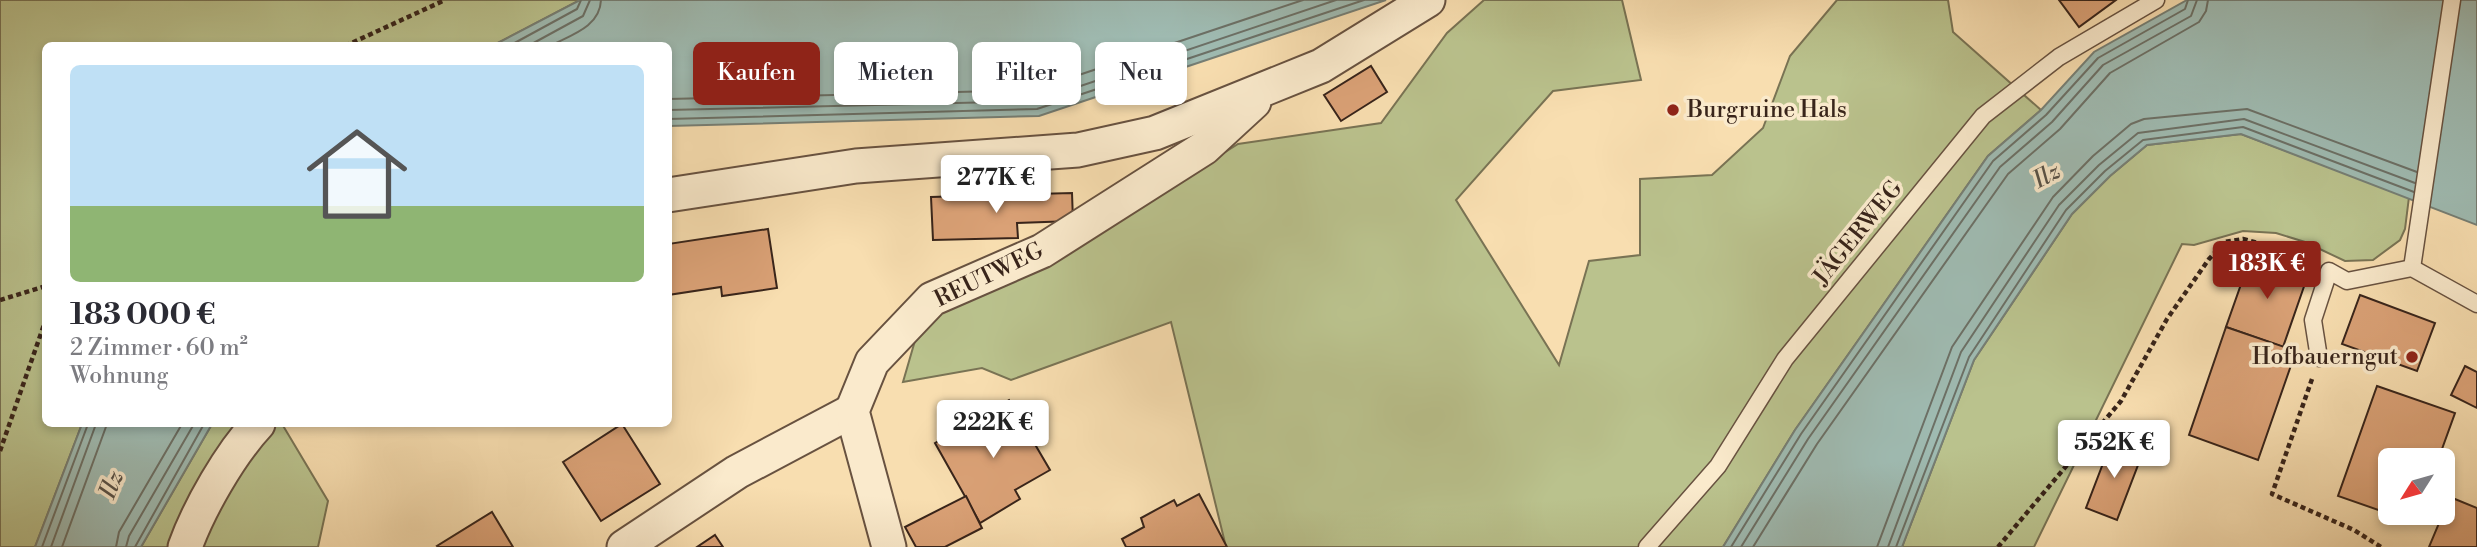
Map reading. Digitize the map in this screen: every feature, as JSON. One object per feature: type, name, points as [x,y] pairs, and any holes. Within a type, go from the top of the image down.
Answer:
[{"type":"street","points":[[672,194],[856,166],[1078,150],[1156,134],[1321,66],[1428,0]]},
{"type":"street","name":"REUTWEG","points":[[852,411],[872,362],[932,299],[1042,251],[1157,180],[1204,148],[1272,87]]},
{"type":"street","points":[[624,547],[737,472],[852,411],[889,547]]},
{"type":"street","points":[[185,547],[192,528],[246,437],[255,427]]},
{"type":"lane","name":"JÄGERWEG","points":[[1647,547],[1718,466],[1785,359],[1983,116],[2059,57],[2156,0]]},
{"type":"lane","points":[[2412,268],[2452,0]]},
{"type":"lane","points":[[2319,358],[2314,320],[2329,271],[2347,281],[2412,268],[2477,304]]},
{"type":"path","points":[[354,42],[444,0]]},
{"type":"path","points":[[1998,547],[2121,401],[2167,319],[2209,259],[2225,242],[2243,239],[2274,247],[2329,271]]},
{"type":"path","points":[[0,300],[42,287]]},
{"type":"path","points":[[0,451],[42,330]]},
{"type":"path","points":[[2319,358],[2272,494],[2354,530],[2381,547]]},
{"type":"green space","points":[[0,0],[580,0],[500,42],[42,42],[42,427],[81,427],[35,547],[0,547]]},
{"type":"green space","points":[[1484,0],[1622,0],[1641,80],[1553,91],[1456,200],[1559,365],[1589,261],[1640,255],[1640,179],[1712,175],[1763,128],[1790,56],[1837,0],[1948,0],[1953,32],[2041,110],[1988,156],[1795,430],[1723,547],[1226,547],[1171,322],[1011,380],[982,368],[903,382],[921,320],[1076,246],[1238,144],[1381,123],[1447,33]]},
{"type":"green space","points":[[2241,134],[2409,197],[2405,229],[2400,240],[2373,260],[2345,261],[2305,242],[2276,233],[2243,231],[2194,245],[2182,244],[2034,547],[1902,547],[1974,360],[2072,214],[2110,176],[2147,145]]},
{"type":"green space","points":[[210,427],[284,427],[328,501],[318,547],[141,547]]},
{"type":"water","points":[[580,0],[1386,0],[1187,67],[1187,42],[1095,42],[1095,97],[1081,102],[1081,42],[972,42],[972,105],[1072,105],[1039,116],[672,126],[672,42],[500,42]]},
{"type":"water","name":"Ilz","points":[[2187,0],[2477,0],[2477,225],[2241,134],[2147,145],[2110,176],[2072,214],[1974,360],[1902,547],[1723,547],[1795,430],[1988,156],[2041,110],[2094,52]]},
{"type":"water","name":"Ilz","points":[[81,427],[210,427],[141,547],[35,547]]},
{"type":"building","points":[[2059,0],[2116,0],[2079,27]]},
{"type":"building","points":[[1371,66],[1387,92],[1341,121],[1324,95]]},
{"type":"building","points":[[1072,193],[1073,221],[1017,223],[1018,238],[933,240],[931,197]]},
{"type":"building","points":[[768,229],[777,288],[722,296],[721,287],[672,294],[672,243]]},
{"type":"building","points":[[2251,256],[2308,275],[2283,347],[2226,327]]},
{"type":"building","points":[[2360,295],[2435,323],[2417,371],[2342,344]]},
{"type":"building","points":[[2226,327],[2296,351],[2258,460],[2189,435]]},
{"type":"building","points":[[2465,366],[2477,372],[2477,408],[2451,395]]},
{"type":"building","points":[[2377,386],[2455,413],[2442,448],[2378,448],[2378,510],[2338,496]]},
{"type":"building","points":[[1009,400],[1050,470],[1015,490],[1020,499],[980,523],[935,443]]},
{"type":"building","points":[[617,427],[624,427],[660,484],[601,521],[563,462]]},
{"type":"building","points":[[2112,440],[2143,452],[2117,520],[2086,508]]},
{"type":"building","points":[[1199,494],[1227,547],[1126,547],[1122,539],[1144,527],[1141,518],[1174,500],[1177,506]]},
{"type":"building","points":[[966,496],[982,528],[945,547],[916,547],[905,527]]},
{"type":"building","points":[[2455,499],[2477,508],[2477,547],[2429,547],[2438,525],[2455,525]]},
{"type":"building","points":[[492,512],[513,547],[437,546]]},
{"type":"building","points":[[715,535],[723,547],[697,547]]},
{"type":"place","name":"Burgruine Hals","points":[[1673,110]]},
{"type":"place","name":"Hofbauerngut","points":[[2412,357]]}]
